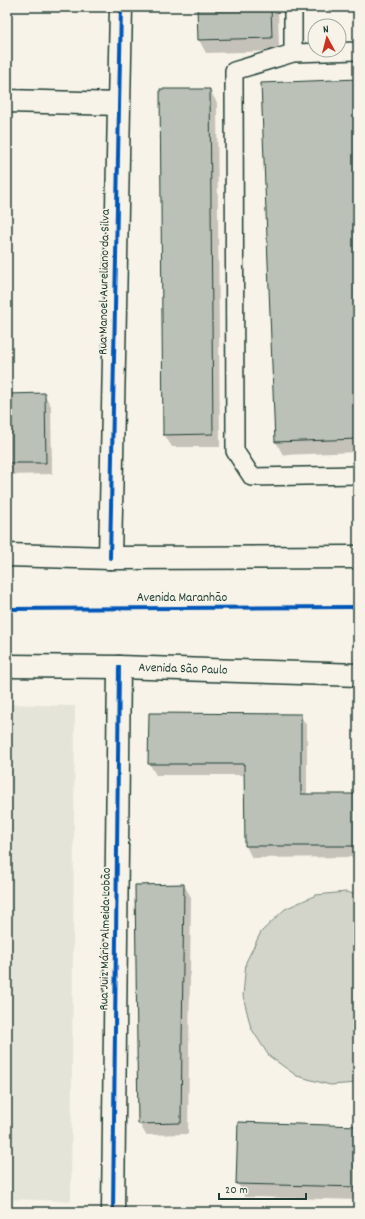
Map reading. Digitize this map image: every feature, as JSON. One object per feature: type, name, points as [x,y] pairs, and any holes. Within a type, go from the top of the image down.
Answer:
[{"type":"street","name":"Rua Manoel Aureliano da Silva","points":[[110,558],[121,7]]},
{"type":"street","points":[[7,101],[119,104]]},
{"type":"street","points":[[7,555],[110,558],[358,557]]},
{"type":"street","name":"Avenida São Paulo","points":[[7,666],[119,666],[358,675]]},
{"type":"street","name":"Rua Juiz Mário Almeida Lobão","points":[[113,1212],[119,666]]},
{"type":"lane","points":[[293,7],[293,53]]},
{"type":"lane","points":[[358,51],[293,53],[234,71],[235,451],[252,477],[358,475]]},
{"type":"shaded area","points":[[7,704],[75,706],[71,1201],[7,1199]]},
{"type":"shaded area","points":[[346,892],[358,895],[358,1083],[330,1085],[297,1076],[269,1056],[251,1028],[243,996],[246,962],[261,932],[285,909],[316,895]]},
{"type":"building","points":[[197,7],[271,7],[272,38],[198,40]]},
{"type":"building","points":[[358,79],[358,439],[275,442],[261,83]]},
{"type":"building","points":[[160,89],[210,89],[213,434],[163,435]]},
{"type":"building","points":[[45,393],[46,463],[7,463],[7,394]]},
{"type":"building","points":[[149,713],[301,714],[301,794],[358,794],[358,846],[245,846],[244,764],[148,764]]},
{"type":"building","points":[[184,884],[181,1123],[138,1124],[135,885]]},
{"type":"building","points":[[238,1122],[358,1126],[358,1187],[236,1184]]},
{"type":"cycle path","points":[[110,558],[121,7]]},
{"type":"cycle path","name":"Avenida Maranhão","points":[[7,609],[358,607]]},
{"type":"cycle path","points":[[113,1212],[119,667]]}]
